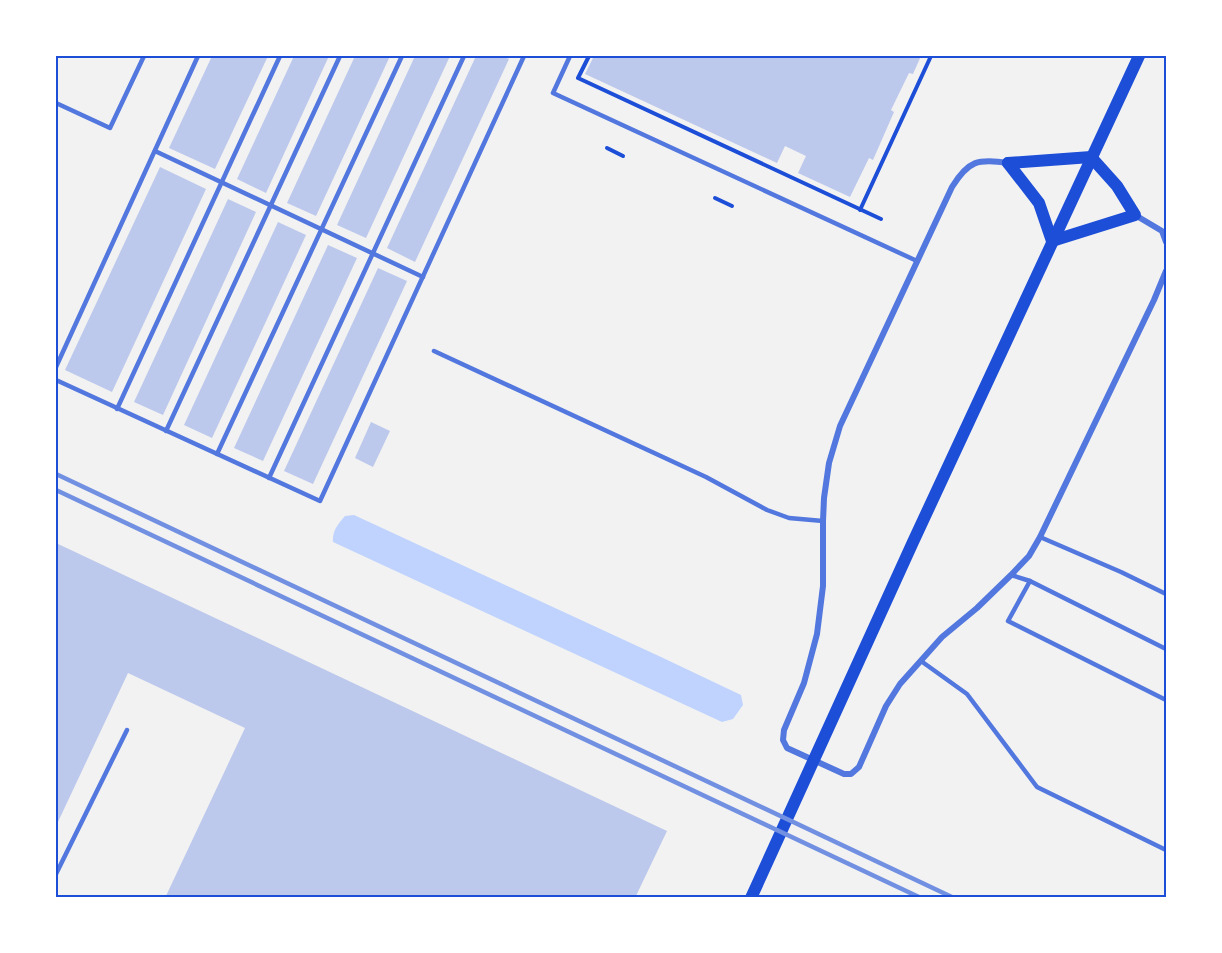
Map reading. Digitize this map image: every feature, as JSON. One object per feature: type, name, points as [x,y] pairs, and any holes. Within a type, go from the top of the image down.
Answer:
[{"type":"main road","points":[[751,897],[1139,56]]},
{"type":"main road","points":[[1008,163],[1091,157]]},
{"type":"main road","points":[[1052,241],[1135,215],[1116,186],[1091,157]]},
{"type":"main road","points":[[1008,163],[1039,203],[1052,241]]},
{"type":"street","points":[[1008,163],[991,160],[976,162],[961,173],[952,187],[840,426],[829,463],[823,520],[823,586],[817,634],[804,682],[784,730],[783,740],[787,748],[844,774],[851,774],[859,766],[886,706],[900,684],[942,637],[977,608],[1029,556],[1167,271]]},
{"type":"street","points":[[1135,215],[1162,231],[1167,242]]},
{"type":"lane","points":[[56,103],[110,128],[144,56]]},
{"type":"lane","points":[[56,367],[198,56]]},
{"type":"lane","points":[[117,409],[280,56]]},
{"type":"lane","points":[[166,431],[340,56]]},
{"type":"lane","points":[[217,454],[402,56]]},
{"type":"lane","points":[[269,478],[464,56]]},
{"type":"lane","points":[[56,380],[320,501],[524,56]]},
{"type":"lane","points":[[570,56],[553,93],[917,261]]},
{"type":"lane","points":[[154,151],[423,277]]},
{"type":"lane","points":[[434,351],[706,477],[767,510],[789,518],[823,520]]},
{"type":"lane","points":[[1040,537],[1167,594]]},
{"type":"lane","points":[[1011,575],[1030,581],[1167,649]]},
{"type":"lane","points":[[1030,581],[1008,621],[1167,700]]},
{"type":"lane","points":[[921,661],[967,694],[1037,787],[1167,850]]},
{"type":"lane","points":[[56,874],[127,730]]},
{"type":"path","points":[[589,56],[578,78],[881,219]]},
{"type":"path","points":[[860,210],[931,56]]},
{"type":"path","points":[[607,148],[623,156]]},
{"type":"path","points":[[715,198],[732,206]]},
{"type":"water","points":[[354,515],[741,695],[743,705],[733,719],[722,722],[333,542],[340,522],[345,516]]},
{"type":"building","points":[[212,56],[268,56],[215,169],[169,148]]},
{"type":"building","points":[[294,56],[329,56],[266,193],[237,179]]},
{"type":"building","points":[[355,56],[390,56],[316,216],[287,203]]},
{"type":"building","points":[[415,56],[450,56],[366,238],[337,225]]},
{"type":"building","points":[[476,56],[502,56],[509,59],[415,262],[387,248]]},
{"type":"building","points":[[594,56],[921,56],[913,74],[909,73],[891,110],[894,112],[873,160],[869,158],[850,197],[798,173],[806,156],[785,146],[777,163],[585,74]]},
{"type":"building","points":[[160,167],[206,189],[112,392],[65,370]]},
{"type":"building","points":[[228,199],[256,212],[163,415],[134,402]]},
{"type":"building","points":[[278,222],[306,235],[212,438],[184,425]]},
{"type":"building","points":[[328,245],[357,258],[263,461],[234,448]]},
{"type":"building","points":[[378,268],[407,281],[313,484],[284,471]]},
{"type":"building","points":[[371,422],[390,431],[373,467],[355,458]]},
{"type":"building","points":[[56,543],[667,831],[635,898],[165,898],[245,728],[128,673],[57,824]]},
{"type":"railway","points":[[56,474],[954,898]]},
{"type":"railway","points":[[56,490],[921,898]]}]
